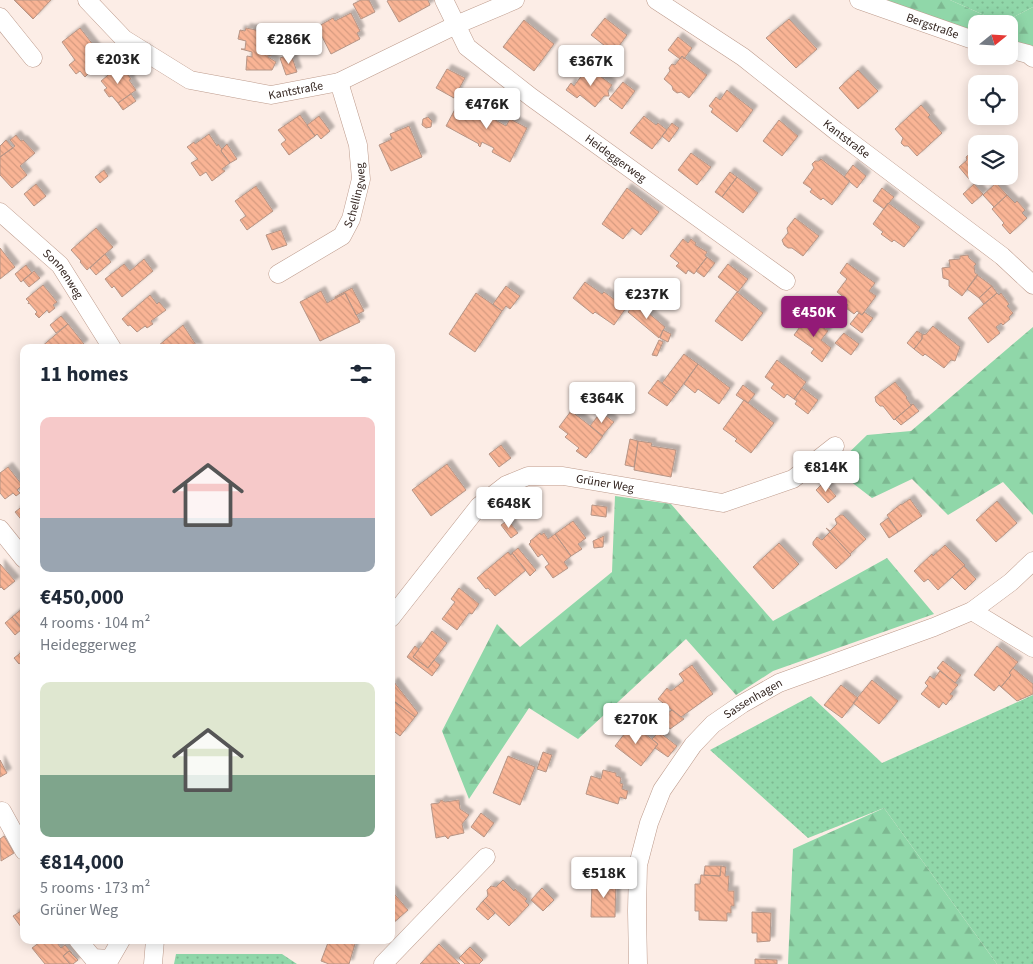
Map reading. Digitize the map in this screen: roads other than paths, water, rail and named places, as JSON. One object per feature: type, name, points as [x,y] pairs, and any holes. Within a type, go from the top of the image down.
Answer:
[{"type":"street","name":"Kantstraße","points":[[88,0],[124,39],[190,80],[271,95],[339,82],[456,25],[515,0]]},
{"type":"street","name":"Heideggerweg","points":[[444,0],[467,47],[524,91],[786,281]]},
{"type":"street","name":"Kantstraße","points":[[657,0],[743,57],[836,131],[1002,256],[1033,285]]},
{"type":"street","points":[[657,0],[662,0]]},
{"type":"street","name":"Bergstraße","points":[[859,0],[968,38]]},
{"type":"street","points":[[0,17],[33,58]]},
{"type":"street","points":[[1018,52],[1028,54],[1033,58]]},
{"type":"street","name":"Schellingweg","points":[[278,274],[342,236],[351,218],[361,179],[358,145],[339,82]]},
{"type":"street","name":"Sonnenweg","points":[[0,212],[60,265],[109,344]]},
{"type":"street","name":"Grüner Weg","points":[[395,613],[480,506],[506,485],[528,476],[563,476],[723,503],[793,479],[835,446]]},
{"type":"street","points":[[0,529],[20,554]]},
{"type":"street","name":"Sassenhagen","points":[[638,964],[638,866],[649,823],[662,790],[693,745],[713,724],[742,704],[779,683],[934,627],[972,611],[1031,564]]},
{"type":"street","points":[[972,611],[1033,648]]},
{"type":"street","points":[[2,811],[20,844]]},
{"type":"street","points":[[383,964],[486,857]]},
{"type":"street","points":[[81,944],[93,958],[110,959],[119,944]]},
{"type":"street","points":[[154,964],[155,944]]}]
